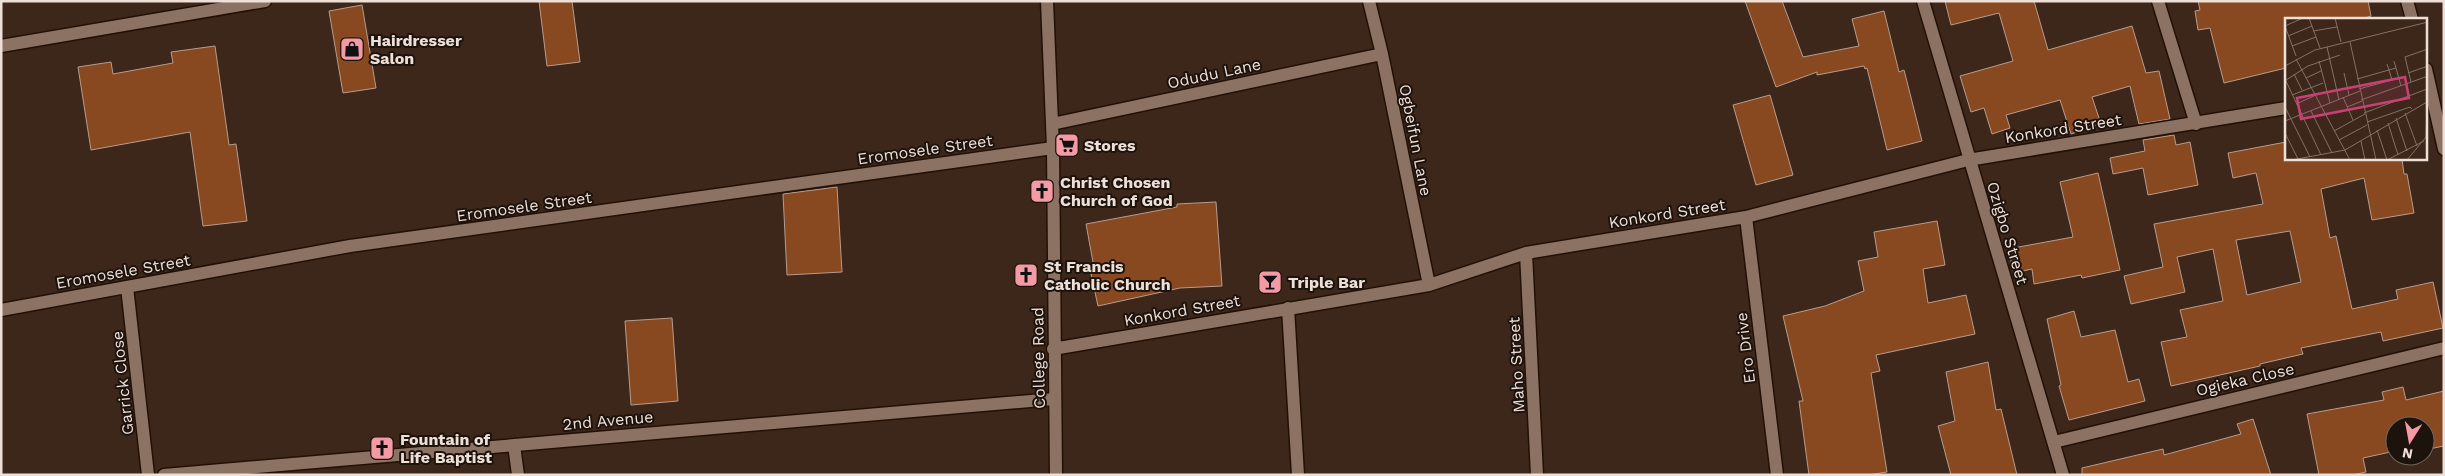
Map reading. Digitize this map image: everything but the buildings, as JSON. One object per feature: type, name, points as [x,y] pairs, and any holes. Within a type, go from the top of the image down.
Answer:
[{"type":"street","points":[[1,46],[265,1]]},
{"type":"street","name":"College Road","points":[[1047,1],[1053,148],[1053,349],[1056,475]]},
{"type":"street","name":"Ogbeifun Lane","points":[[1369,1],[1382,54],[1429,285]]},
{"type":"street","name":"Ozigbo Street","points":[[1923,1],[1968,160],[2063,475]]},
{"type":"street","points":[[2158,1],[2196,124]]},
{"type":"street","points":[[2407,1],[2412,18]]},
{"type":"street","name":"Odudu Lane","points":[[1052,124],[1382,54]]},
{"type":"street","points":[[2444,81],[2428,84],[2444,149]]},
{"type":"street","name":"Konkord Street","points":[[1053,349],[1429,285],[1526,253],[1746,217],[1968,160],[2285,108]]},
{"type":"street","name":"Eromosele Street","points":[[1,310],[350,246],[1053,148]]},
{"type":"street","name":"Ero Drive","points":[[1746,217],[1776,475]]},
{"type":"street","name":"Maho Street","points":[[1526,253],[1538,475]]},
{"type":"street","name":"Garrick Close","points":[[127,287],[148,475]]},
{"type":"street","points":[[1288,308],[1298,475]]},
{"type":"street","name":"Ogieka Close","points":[[2054,442],[2444,348]]},
{"type":"street","name":"2nd Avenue","points":[[164,475],[302,469],[514,445],[1054,398]]},
{"type":"street","points":[[514,445],[518,475]]},
{"type":"place","name":"Hairdresser Salon","points":[[352,49]]},
{"type":"place","name":"Stores","points":[[1067,145]]},
{"type":"place","name":"Christ Chosen Church of God","points":[[1042,191]]},
{"type":"place","name":"St Francis Catholic Church","points":[[1026,275]]},
{"type":"place","name":"Triple Bar","points":[[1270,282]]},
{"type":"place","name":"Fountain of Life Baptist","points":[[382,448]]}]
